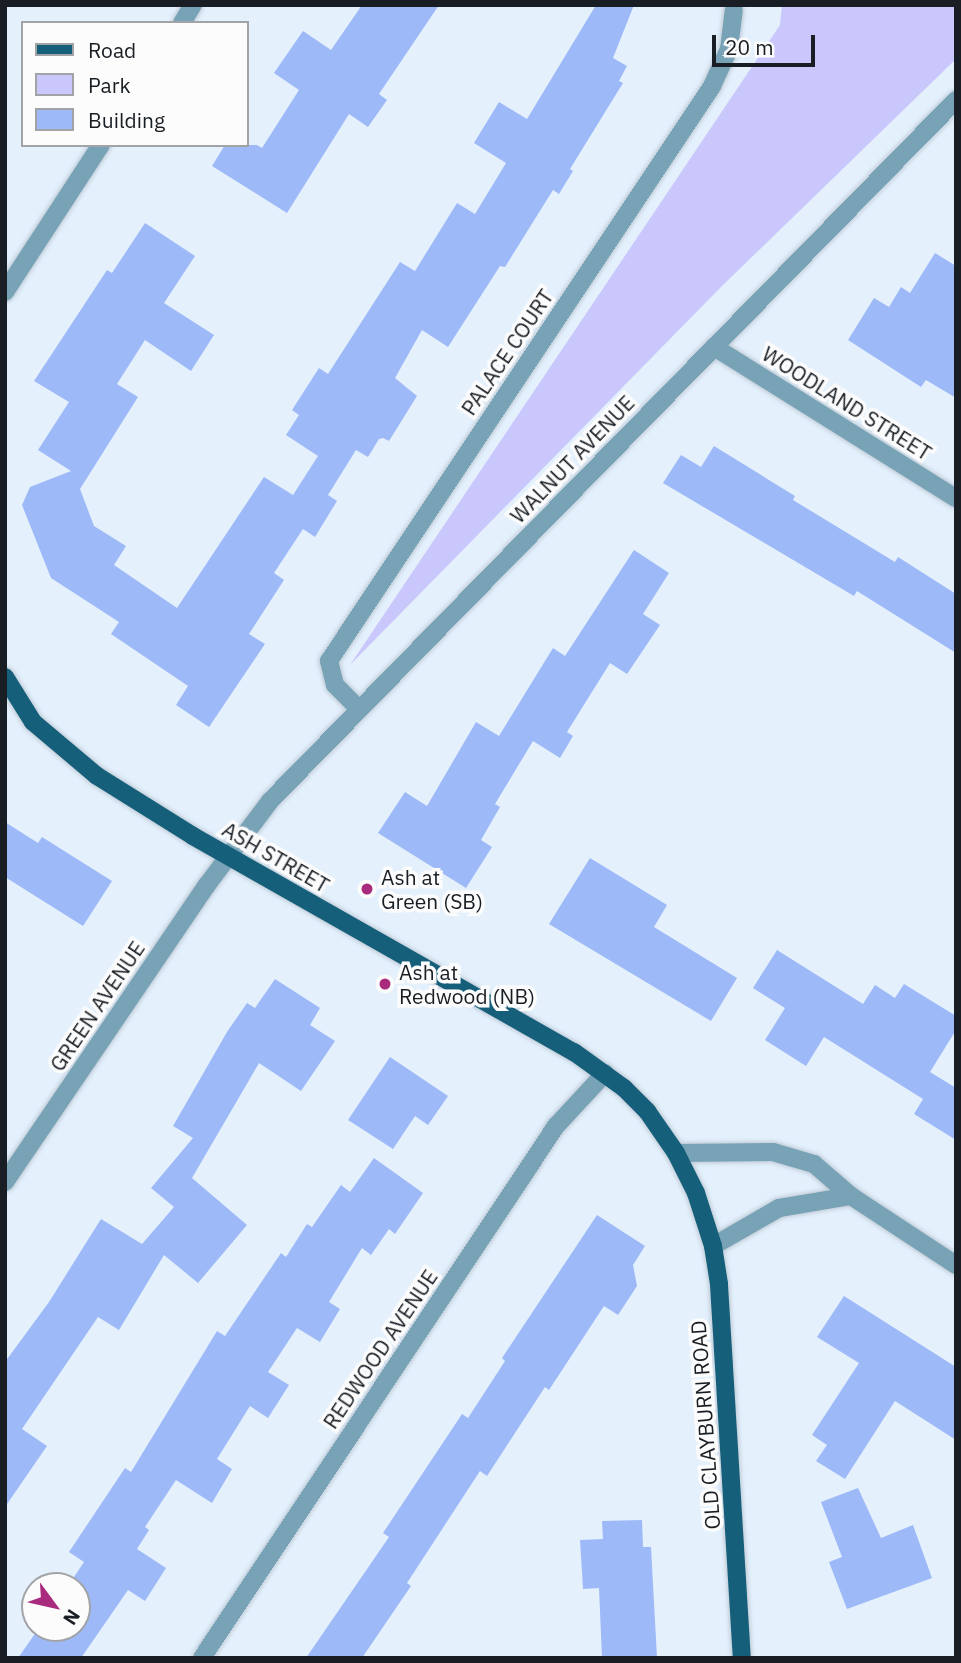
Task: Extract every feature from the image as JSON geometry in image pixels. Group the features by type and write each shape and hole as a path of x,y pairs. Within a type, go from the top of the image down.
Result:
{"main road":[{"name":"ASH STREET","path":"5,677 33,722 97,776 229,857 574,1052 605,1073 647,1111 676,1153 696,1193"},
{"name":"OLD CLAYBURN ROAD","path":"696,1193 713,1246 719,1284 742,1658"}],"street":[{"path":"183,21 193,5"},
{"name":"PALACE COURT","path":"359,709 335,685 329,661 712,86 729,49 734,10"},
{"name":"WALNUT AVENUE","path":"229,857 270,801 956,100"},
{"path":"5,292 101,147"},
{"name":"WOODLAND STREET","path":"714,347 956,498"},
{"name":"GREEN AVENUE","path":"5,1182 229,857"},
{"name":"REDWOOD AVENUE","path":"202,1658 556,1126 605,1073"},
{"path":"676,1153 773,1152 814,1164 851,1196 956,1265"},
{"path":"713,1246 779,1208 851,1196"}],"green space":[{"path":"782,5 956,5 956,59 722,286 350,665 780,25"}],"building":[{"path":"362,5 439,5 379,94 387,100 368,127 349,114 287,213 212,166 224,147 257,145 262,148 299,90 274,73 303,31 331,50"},
{"path":"596,5 634,5 613,58 627,66 619,81 623,83 570,169 573,171 559,194 553,190 505,267 500,266 448,347 422,330 395,378 417,396 389,441 379,439 368,457 356,450 328,495 337,501 315,537 303,529 274,573 284,580 249,634 265,644 209,727 176,705 188,686 111,634 119,622 51,578 22,505 30,487 71,471 38,450 69,402 34,381 107,270 112,273 145,223 195,256 164,303 214,335 191,371 145,340 117,384 138,397 80,489 94,526 126,546 114,565 177,608 264,477 293,495 318,456 286,435 299,415 292,410 319,368 328,374 400,262 415,271 457,203 475,214 506,163 474,143 499,102 527,119"},
{"path":"935,253 956,266 956,398 926,380 921,387 848,340 874,298 889,307 901,287 910,293"},
{"path":"714,446 795,496 793,500 895,562 898,557 956,594 956,653 857,591 854,596 663,483 681,455 701,467"},
{"path":"634,550 669,573 643,614 660,625 627,674 610,663 567,732 573,736 560,758 533,741 495,804 500,807 481,840 492,847 466,888 378,833 405,792 427,806 476,722 499,736 553,648 565,656"},
{"path":"5,822 38,843 42,837 112,881 83,926 5,877"},
{"path":"590,858 667,905 654,927 737,978 711,1021 549,924"},
{"path":"777,950 863,1004 875,985 895,998 904,984 956,1016 956,1030 930,1072 956,1088 956,1140 914,1114 923,1099 824,1037 806,1066 765,1040 785,1008 753,988"},
{"path":"275,979 320,1008 310,1025 335,1041 301,1091 259,1063 192,1178 247,1225 198,1283 164,1255 119,1330 98,1317 22,1429 47,1446 5,1507 5,1362 49,1302 101,1219 142,1244 174,1207 151,1188 193,1138 173,1126 227,1032 247,1003 255,1008"},
{"path":"390,1057 448,1096 428,1125 415,1116 393,1149 348,1120"},
{"path":"374,1158 423,1193 395,1234 389,1229 371,1255 362,1248 329,1302 340,1309 320,1342 297,1328 268,1372 289,1385 268,1418 250,1406 217,1459 232,1469 212,1503 176,1480 145,1527 149,1530 137,1549 166,1568 145,1601 128,1590 81,1658 18,1658 29,1642 91,1642 91,1572 77,1572 84,1562 69,1552 125,1468 131,1472 217,1331 225,1336 281,1253 286,1257 307,1224 312,1227 341,1185 350,1192"},
{"path":"597,1215 645,1246 633,1265 637,1286 618,1315 604,1306 549,1390 545,1387 487,1476 480,1471 407,1583 411,1586 362,1658 306,1658 389,1537 383,1533 462,1414 468,1418 505,1361 502,1358"},
{"path":"844,1296 956,1367 956,1440 895,1401 845,1479 816,1461 827,1445 812,1435 859,1363 817,1337"},
{"path":"858,1488 881,1538 913,1525 932,1578 847,1609 829,1562 842,1557 821,1502"},
{"path":"642,1520 643,1547 651,1547 657,1658 602,1658 599,1588 583,1589 580,1540 603,1539 602,1521"}],"place":[{"name":"Ash at Green (SB)","path":"367,889"},
{"name":"Ash at Redwood (NB)","path":"385,984"}]}
